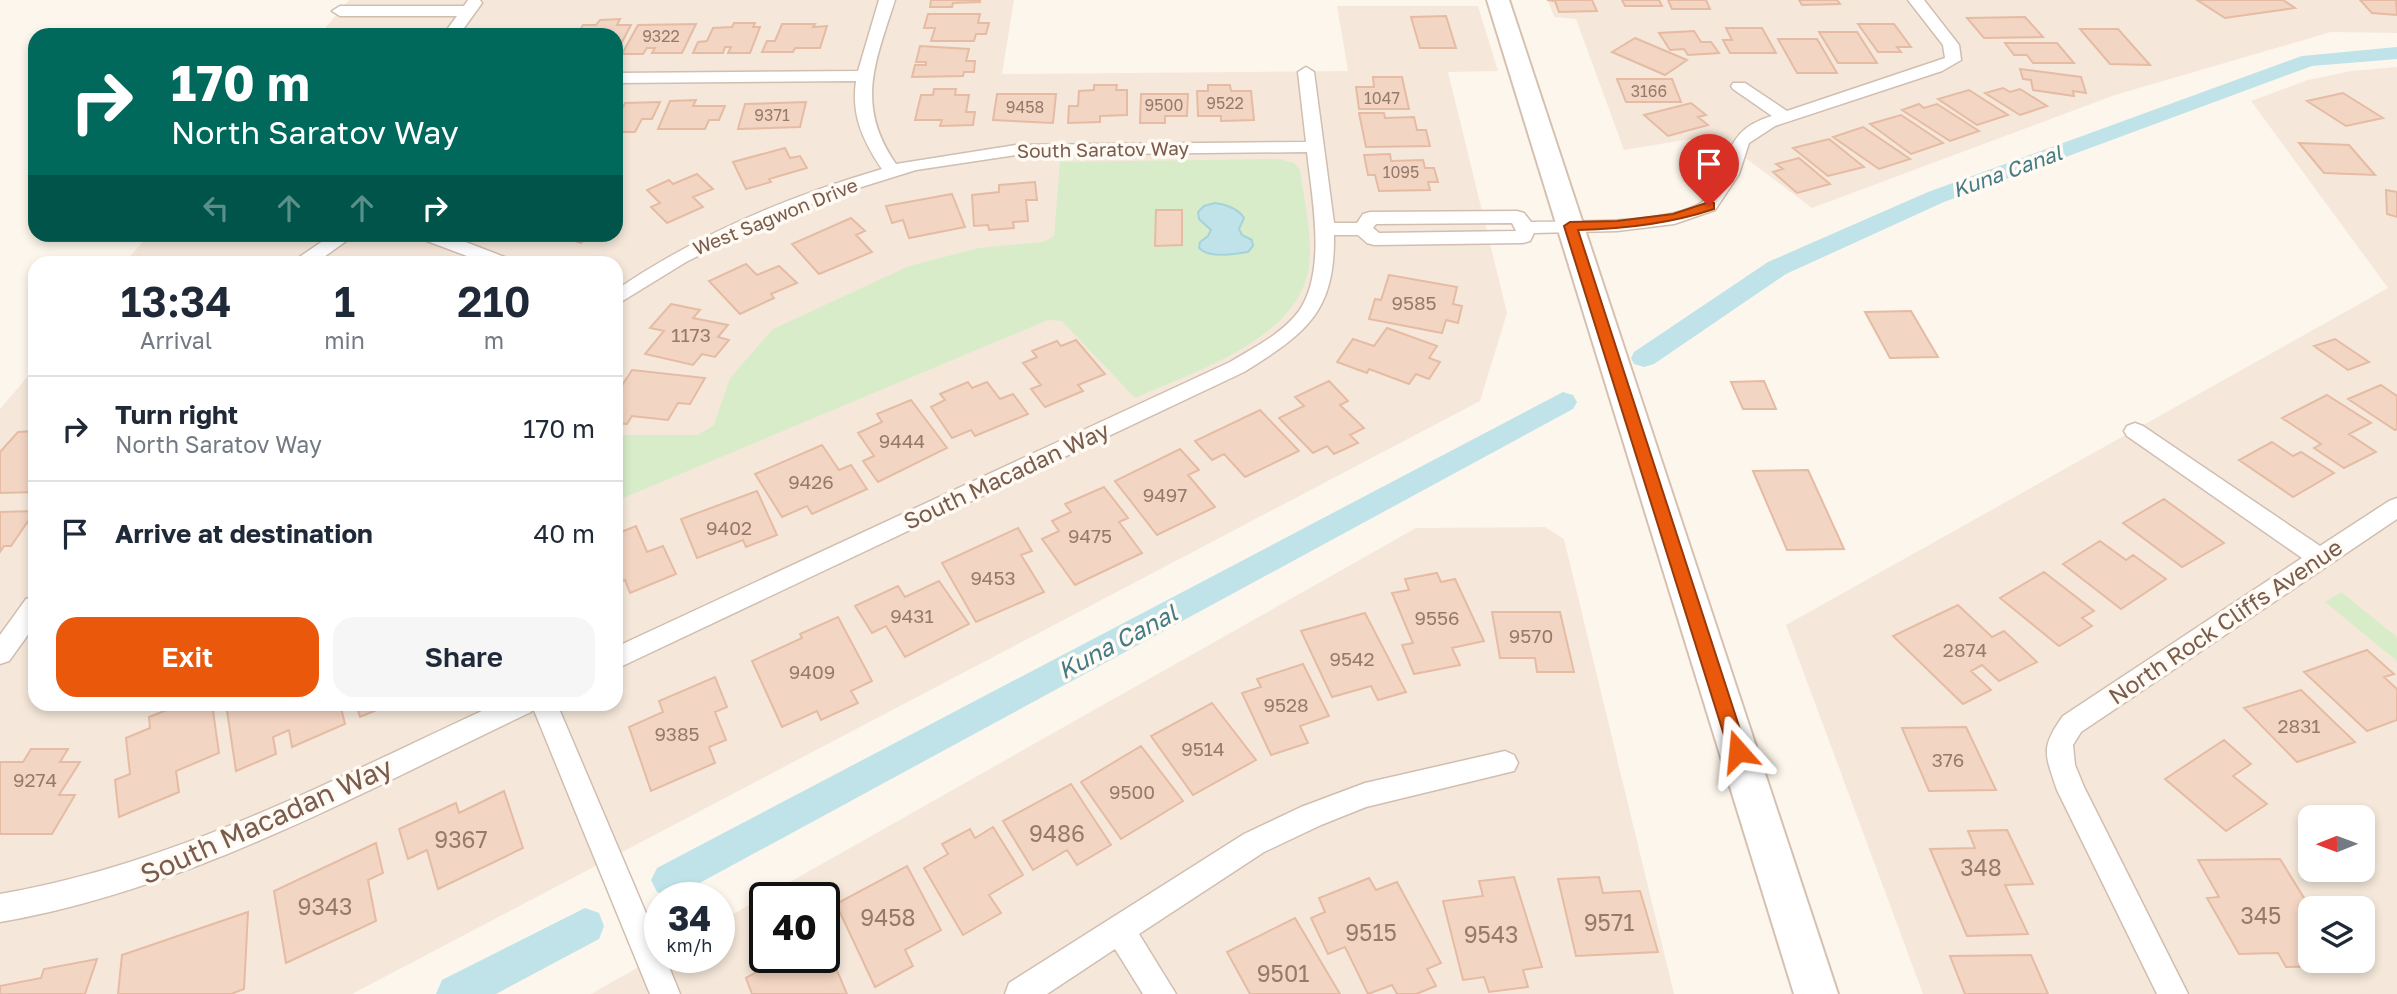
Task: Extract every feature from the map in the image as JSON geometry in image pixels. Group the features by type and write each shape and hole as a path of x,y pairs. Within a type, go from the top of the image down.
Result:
{"street":[{"path":"887,0 864,76 863,103 870,137 892,171"},
{"path":"1498,0 1816,994"},
{"path":"1306,72 1325,229 1363,229 1374,239 1522,237 1527,228 1617,225 1674,218 1709,206 1730,174 1741,141 1750,132 1785,117 1936,68 1953,60 1951,46 1916,0"},
{"path":"340,11 472,5"},
{"path":"456,28 472,5"},
{"path":"623,78 864,76"},
{"path":"1739,86 1785,117"},
{"name":"South Saratov Way","path":"892,171 1016,149 1315,147"},
{"name":"West Sagwon Drive","path":"623,294 652,272 696,247 838,187 892,171"},
{"name":"South Macadan Way","path":"623,656 1237,367 1279,341 1308,313 1325,267 1325,229"},
{"path":"314,256 335,242"},
{"path":"447,242 484,256"},
{"path":"2134,431 2319,558"},
{"name":"North Rock Cliffs Avenue","path":"2173,994 2071,790 2062,765 2059,743 2072,724 2397,507"},
{"path":"0,654 28,616"},
{"name":"South Macadan Way","path":"0,908 47,902 132,879 251,831 507,711"},
{"path":"547,711 665,994"},
{"path":"1020,994 1254,843 1311,816 1365,795 1506,762"},
{"path":"1120,931 1161,994"}],"shaded area":[{"path":"349,0 1014,0 1002,74 1348,71 1337,6 1478,6 1498,71 1448,72 1507,313 1480,401 352,994 0,994 0,409 28,376 28,711 623,711 623,256 130,256 143,242 623,242 623,28 325,28"},
{"path":"1548,0 2397,0 2397,33 2331,32 2115,95 1812,208 1715,135 1624,150 1576,19 1554,17"},
{"path":"2397,67 2397,994 1923,994 1786,625 2388,288 2251,101 2308,80 2351,71"},
{"path":"1545,527 1564,539 1674,994 591,994 644,964 644,973 735,973 735,913 749,905 749,973 840,973 840,882 790,882 1416,528"}],"green space":[{"path":"1279,159 1294,163 1300,170 1309,231 1309,267 1301,293 1285,315 1264,334 1240,350 1135,398 1062,321 1048,320 623,498 623,435 698,435 714,425 730,378 773,329 909,266 979,248 1043,242 1054,236 1060,162"},
{"path":"2341,592 2397,637 2397,661 2325,602"}],"water":[{"path":"1215,203 1239,212 1244,218 1239,229 1242,235 1252,240 1253,246 1248,252 1215,255 1199,248 1200,242 1211,230 1199,219 1198,212 1204,206"}],"building":[{"path":"931,0 980,2 953,3 952,7 930,7"},
{"path":"1547,0 1592,0 1597,11 1559,12 1555,1"},
{"path":"1622,0 1659,0 1662,6 1625,6"},
{"path":"1668,0 1706,0 1710,9 1672,9"},
{"path":"1799,0 1837,0 1840,4 1802,5"},
{"path":"2197,0 2283,0 2295,8 2225,18"},
{"path":"2360,0 2396,0 2397,15 2372,13"},
{"path":"928,14 980,14 978,23 989,23 986,34 976,34 974,41 931,41 935,28 924,28"},
{"path":"1446,16 1456,48 1420,48 1411,17"},
{"path":"2025,17 2043,37 1984,38 1967,18"},
{"path":"620,19 617,25 631,25 623,40 623,28 581,28 583,25 596,25 600,20"},
{"path":"734,23 755,23 753,27 760,27 750,53 728,53 731,47 725,47 723,53 693,53 698,42 707,41 713,28 732,27"},
{"path":"696,24 682,53 652,53 655,48 647,48 643,54 623,54 638,25"},
{"path":"782,24 827,26 820,48 795,48 793,52 762,52 767,41 775,41"},
{"path":"1858,24 1894,24 1911,47 1897,47 1901,52 1878,52"},
{"path":"1726,28 1762,28 1776,53 1730,53 1723,40 1732,40"},
{"path":"2080,29 2118,29 2150,65 2110,64"},
{"path":"1694,31 1701,42 1711,42 1719,53 1688,55 1684,49 1670,50 1659,33"},
{"path":"1819,32 1857,32 1877,63 1838,63"},
{"path":"1635,38 1687,60 1665,75 1612,52"},
{"path":"1778,39 1817,39 1837,73 1797,73"},
{"path":"2005,43 2057,43 2074,63 2033,63 2027,55 2014,55"},
{"path":"920,46 969,49 966,61 975,61 974,72 964,72 963,76 912,77 915,65 926,65 926,62 916,62"},
{"path":"2020,69 2081,77 2086,93 2073,91 2074,96 2033,90 2031,80 2023,79"},
{"path":"1373,77 1402,77 1409,109 1359,109 1356,87 1374,87"},
{"path":"1617,79 1672,79 1681,102 1626,102"},
{"path":"1094,85 1117,85 1116,90 1127,90 1127,115 1100,116 1100,122 1068,123 1069,106 1078,106 1079,91 1094,90"},
{"path":"1208,85 1230,85 1231,91 1251,91 1254,120 1221,121 1221,116 1198,116 1197,91 1208,91"},
{"path":"2003,88 2010,92 2020,89 2047,106 2020,115 1985,93"},
{"path":"934,89 956,89 955,95 969,95 966,112 975,112 973,125 940,126 942,120 915,120 921,95 933,95"},
{"path":"1969,90 2008,115 1977,125 1938,99"},
{"path":"2343,93 2383,118 2346,126 2307,101"},
{"path":"997,94 1056,94 1053,123 993,120"},
{"path":"1141,94 1188,94 1187,116 1165,116 1165,123 1140,123"},
{"path":"696,100 693,106 725,106 719,120 709,120 705,129 658,129 670,101"},
{"path":"660,102 652,119 642,119 635,132 623,132 625,103"},
{"path":"806,102 800,127 738,129 745,104"},
{"path":"1691,103 1706,115 1698,117 1708,125 1668,136 1644,115"},
{"path":"1919,104 1924,108 1937,104 1979,131 1950,141 1902,110"},
{"path":"1359,113 1384,113 1385,118 1414,117 1417,130 1426,130 1430,146 1366,147"},
{"path":"1901,115 1943,143 1911,154 1870,124"},
{"path":"1863,127 1910,159 1879,169 1833,137"},
{"path":"1829,139 1864,167 1828,176 1793,148"},
{"path":"2299,143 2349,145 2375,175 2324,173"},
{"path":"785,148 790,158 800,156 807,168 746,189 733,162"},
{"path":"1390,154 1391,161 1423,160 1425,168 1434,168 1438,182 1428,182 1430,190 1379,191 1375,175 1368,175 1364,155"},
{"path":"1799,158 1830,184 1797,193 1773,172 1783,169 1776,164"},
{"path":"697,174 713,189 693,197 703,207 667,223 651,207 660,203 647,190 669,180 673,184"},
{"path":"1035,182 1037,200 1026,200 1028,221 1013,222 1014,228 989,230 988,225 974,226 972,195 999,192 999,185"},
{"path":"2386,190 2397,192 2397,217 2387,214"},
{"path":"952,194 965,227 909,238 903,220 892,223 886,206"},
{"path":"1156,210 1182,210 1182,245 1155,246"},
{"path":"851,218 865,231 856,235 872,252 819,274 792,244"},
{"path":"746,264 757,275 779,266 797,283 771,294 774,298 740,314 709,281"},
{"path":"1389,275 1457,287 1453,304 1462,306 1458,323 1446,320 1442,333 1369,319 1375,299 1381,300"},
{"path":"671,304 700,310 693,318 728,325 718,337 729,340 715,357 702,354 693,365 645,354 664,331 650,328"},
{"path":"1911,311 1938,357 1890,358 1865,312"},
{"path":"1387,328 1437,346 1429,358 1440,362 1429,379 1416,374 1409,384 1369,369 1367,373 1337,362 1353,339 1374,346"},
{"path":"2335,339 2369,362 2348,370 2314,346"},
{"path":"1076,340 1105,374 1078,385 1083,391 1045,407 1031,389 1041,385 1023,363 1037,357 1032,351 1057,341 1061,346"},
{"path":"632,370 705,378 690,404 678,403 668,420 632,416 627,424 623,424 623,384"},
{"path":"1329,381 1348,401 1340,405 1364,428 1350,435 1358,443 1334,454 1327,446 1313,453 1279,418 1304,406 1295,397"},
{"path":"1764,381 1776,409 1743,409 1731,382"},
{"path":"968,382 972,388 987,382 1000,399 1013,394 1028,414 975,436 971,430 952,438 931,407 945,400 940,394"},
{"path":"2381,385 2397,396 2395,430 2348,399"},
{"path":"2327,395 2371,423 2349,434 2376,452 2344,468 2314,448 2321,444 2282,418"},
{"path":"911,400 947,448 878,482 863,461 874,456 858,433 882,422 877,414"},
{"path":"1260,410 1299,451 1245,477 1224,454 1212,460 1195,441"},
{"path":"28,431 28,492 0,493 0,452 18,432"},
{"path":"2272,442 2293,456 2301,452 2334,473 2293,497 2239,460"},
{"path":"822,445 839,470 851,465 867,489 812,514 807,506 782,517 755,474"},
{"path":"1180,449 1199,470 1188,475 1215,507 1157,535 1115,481"},
{"path":"1808,470 1844,549 1787,550 1753,471"},
{"path":"1104,487 1128,518 1119,522 1142,553 1075,585 1042,539 1059,531 1052,521 1071,512 1065,504"},
{"path":"757,491 777,535 746,547 743,540 697,558 681,519"},
{"path":"2164,499 2224,543 2182,567 2123,523"},
{"path":"28,511 28,521 11,546 4,546 0,552 0,512"},
{"path":"636,526 647,552 663,546 676,574 630,593 623,581 623,531"},
{"path":"1018,528 1032,551 1021,555 1044,592 976,622 942,563"},
{"path":"2100,541 2126,560 2133,555 2166,579 2121,609 2063,564"},
{"path":"2044,572 2094,611 2082,618 2092,626 2059,646 2000,598"},
{"path":"1437,573 1441,582 1455,579 1484,641 1452,648 1460,665 1414,674 1402,645 1413,643 1392,593 1409,590 1405,579"},
{"path":"939,581 969,624 905,657 886,626 872,633 855,606 898,586 905,597"},
{"path":"1958,605 1992,637 2004,631 2037,662 1999,681 1982,665 1971,671 1991,690 1963,704 1893,636"},
{"path":"1492,612 1560,612 1574,672 1537,672 1535,658 1500,658"},
{"path":"1365,613 1406,692 1378,700 1371,686 1332,697 1301,631"},
{"path":"838,617 872,681 851,691 858,703 821,720 817,711 782,727 752,661 802,638 800,634"},
{"path":"2367,650 2394,674 2384,677 2397,689 2397,720 2367,731 2304,672"},
{"path":"1303,664 1329,716 1300,726 1308,743 1271,755 1242,693 1261,687 1257,679"},
{"path":"715,677 727,707 715,712 726,740 709,747 715,763 651,791 629,727 663,712 659,701"},
{"path":"2301,690 2355,742 2297,762 2244,708"},
{"path":"1212,703 1256,760 1193,795 1151,736"},
{"path":"164,711 213,711 219,753 176,771 179,792 119,817 115,780 130,774 126,738 150,728 149,717"},
{"path":"227,711 342,711 345,724 292,747 289,730 273,737 276,754 236,771"},
{"path":"358,711 374,711 360,717"},
{"path":"1966,727 1996,790 1929,791 1902,728"},
{"path":"2224,740 2251,764 2233,776 2267,804 2226,831 2165,779"},
{"path":"1141,746 1183,801 1121,839 1081,782"},
{"path":"31,749 68,749 60,762 80,762 59,795 75,795 52,834 0,834 0,762 23,762"},
{"path":"1071,784 1111,845 1077,865 1067,850 1033,870 1003,821"},
{"path":"504,791 523,848 438,889 427,850 408,859 399,829 456,803 459,813"},
{"path":"993,827 1023,875 989,895 1001,913 963,935 924,868 948,854 942,844 970,829 975,838"},
{"path":"2007,830 2033,884 2005,885 2028,934 1967,936 1930,849 1975,848 1968,831"},
{"path":"376,843 383,873 368,880 376,921 286,963 274,891"},
{"path":"2280,859 2303,896 2298,896 2298,967 2286,967 2278,953 2239,954 2207,898 2219,897 2198,860"},
{"path":"907,866 941,930 905,950 913,966 875,987 840,913 840,902"},
{"path":"1514,877 1542,967 1523,970 1528,987 1489,992 1484,977 1463,980 1443,901 1483,896 1479,881"},
{"path":"1599,877 1603,893 1640,891 1658,952 1576,956 1558,879"},
{"path":"1369,878 1376,890 1397,882 1441,963 1427,969 1436,986 1416,994 1397,994 1392,985 1368,994 1345,947 1328,954 1311,918 1325,912 1319,898"},
{"path":"248,912 244,989 231,994 118,994 122,955"},
{"path":"1295,918 1340,994 1250,994 1227,952"},
{"path":"2031,955 2048,994 1965,994 1950,956"},
{"path":"97,959 85,994 0,994 0,986 41,978 44,969"},
{"path":"755,973 838,973 847,994 752,994 746,978"}],"waterway":[{"name":"Kuna Canal","path":"1644,358 1777,268 1936,197 2309,60 2397,53"},
{"name":"Kuna Canal","path":"670,880 1563,402"},
{"name":"Kuna Canal","path":"456,994 585,926"}],"route":[{"path":"1709,206 1674,218 1617,225 1570,226 1738,751"}]}
